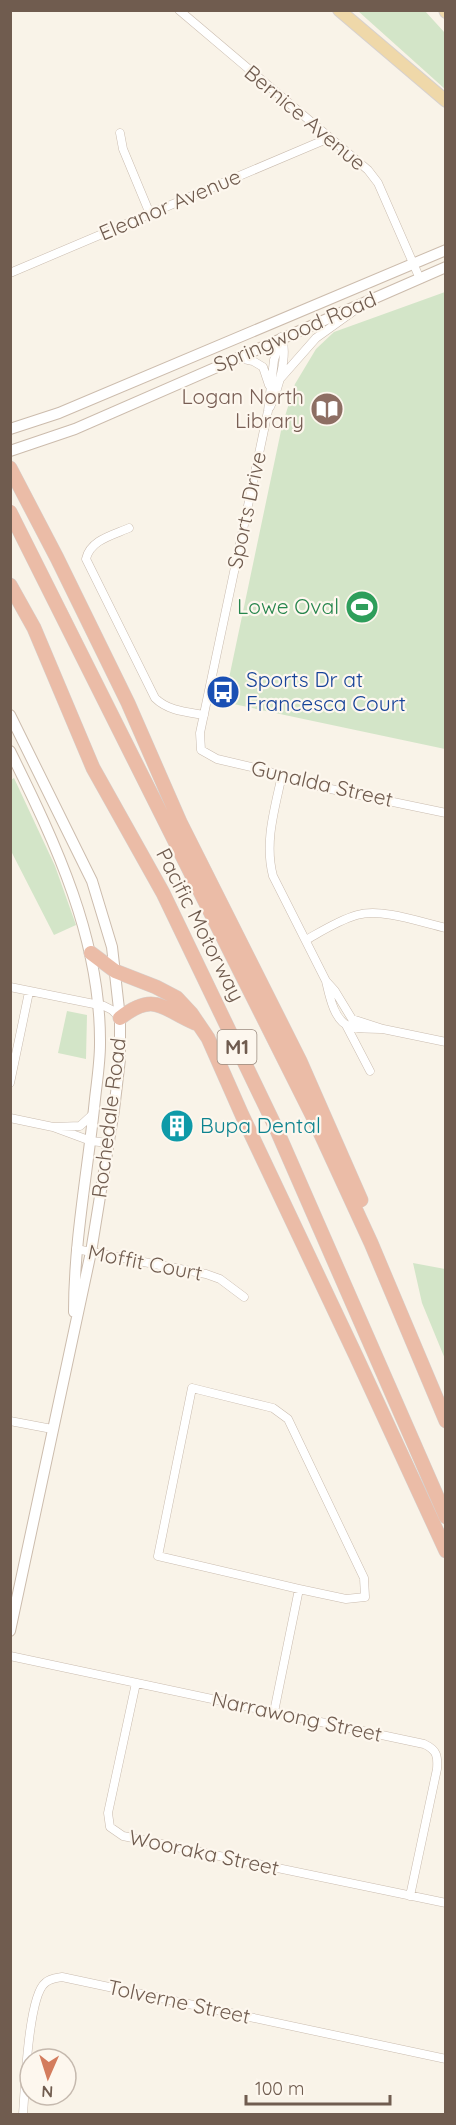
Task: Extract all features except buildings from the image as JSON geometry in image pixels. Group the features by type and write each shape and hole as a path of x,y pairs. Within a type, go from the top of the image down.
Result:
{"highway":[{"path":"12,472 128,703 180,822 300,1061 393,1273 425,1370"},
{"name":"Pacific Motorway","path":"10,512 313,1117 446,1420"},
{"name":"Pacific Motorway","path":"10,585 34,628 93,768 163,893 275,1126 446,1517"},
{"path":"91,953 115,971 168,992 184,1005 199,1025 212,1047 246,1125 446,1551"},
{"path":"120,1018 137,1006 156,1004 199,1025"}],"main road":[{"path":"339,10 446,102"},
{"name":"Springwood Road","path":"10,429 59,413 446,250"},
{"name":"Springwood Road","path":"10,451 68,431 446,267"},
{"path":"360,285 390,281 392,286 390,291"},
{"name":"Sports Drive","path":"275,321 281,337"},
{"name":"Rochedale Road","path":"10,715 92,881 107,930 115,971 120,1018 120,1059 91,1252 15,1586 10,1631"},
{"name":"Rochedale Road","path":"10,751 54,843 77,902 91,953 98,1004 100,1046 91,1141 76,1249 75,1325"}],"street":[{"name":"Bernice Avenue","path":"179,10 368,170 378,183 420,279"},
{"path":"120,133 123,149 150,214"},
{"name":"Eleanor Avenue","path":"10,273 329,138"},
{"name":"Sports Drive","path":"279,380 316,338 372,300"},
{"name":"Sports Drive","path":"201,750 199,739 268,411 279,380 285,348 281,337"},
{"name":"Sports Drive","path":"268,411 274,360 281,337"},
{"path":"230,360 245,358 260,364 266,372 269,392"},
{"path":"129,528 93,544 86,559 155,698 169,708 204,715"},
{"name":"Gunalda Street","path":"201,750 206,755 217,759 321,787 446,813"},
{"path":"282,775 268,842 269,861 273,876 326,981 332,1003 341,1021 446,1042"},
{"path":"306,940 358,914 376,913 446,927"},
{"path":"10,987 98,1004 112,1010 120,1018"},
{"path":"10,1083 29,992"},
{"path":"349,1022 365,1028 383,1029"},
{"path":"349,1022 357,1047 370,1071"},
{"path":"357,1047 360,1033 365,1028"},
{"path":"53,1127 80,1126 93,1113"},
{"path":"10,1118 53,1127 91,1141 108,1143"},
{"name":"Moffit Court","path":"76,1249 206,1274 220,1279 244,1297"},
{"path":"192,1388 273,1408 288,1419 364,1578 365,1597 346,1599 299,1589 158,1556 192,1388"},
{"path":"10,1421 52,1429"},
{"path":"274,1712 299,1589"},
{"name":"Narrawong Street","path":"10,1656 432,1747 436,1752 437,1769 410,1896"},
{"name":"Wooraka Street","path":"136,1683 108,1813 110,1827 123,1836 446,1904"},
{"name":"Tolverne Street","path":"23,2115 27,2048 38,1992 51,1978 62,1977 446,2059"}],"green space":[{"path":"358,11 425,11 445,33 445,89"},
{"path":"445,292 445,749 224,702 282,426 295,384 316,349 334,332"},
{"path":"14,778 55,866 76,925 54,935 11,851 11,780"},
{"path":"67,1011 87,1015 86,1059 58,1053"},
{"path":"413,1263 445,1269 445,1359 422,1303"}],"place":[{"name":"Logan North Library","path":"327,409"},
{"name":"Lowe Oval","path":"362,607"},
{"name":"Sports Dr at Francesca Court","path":"223,692"},
{"name":"Bupa Dental","path":"177,1126"}]}
